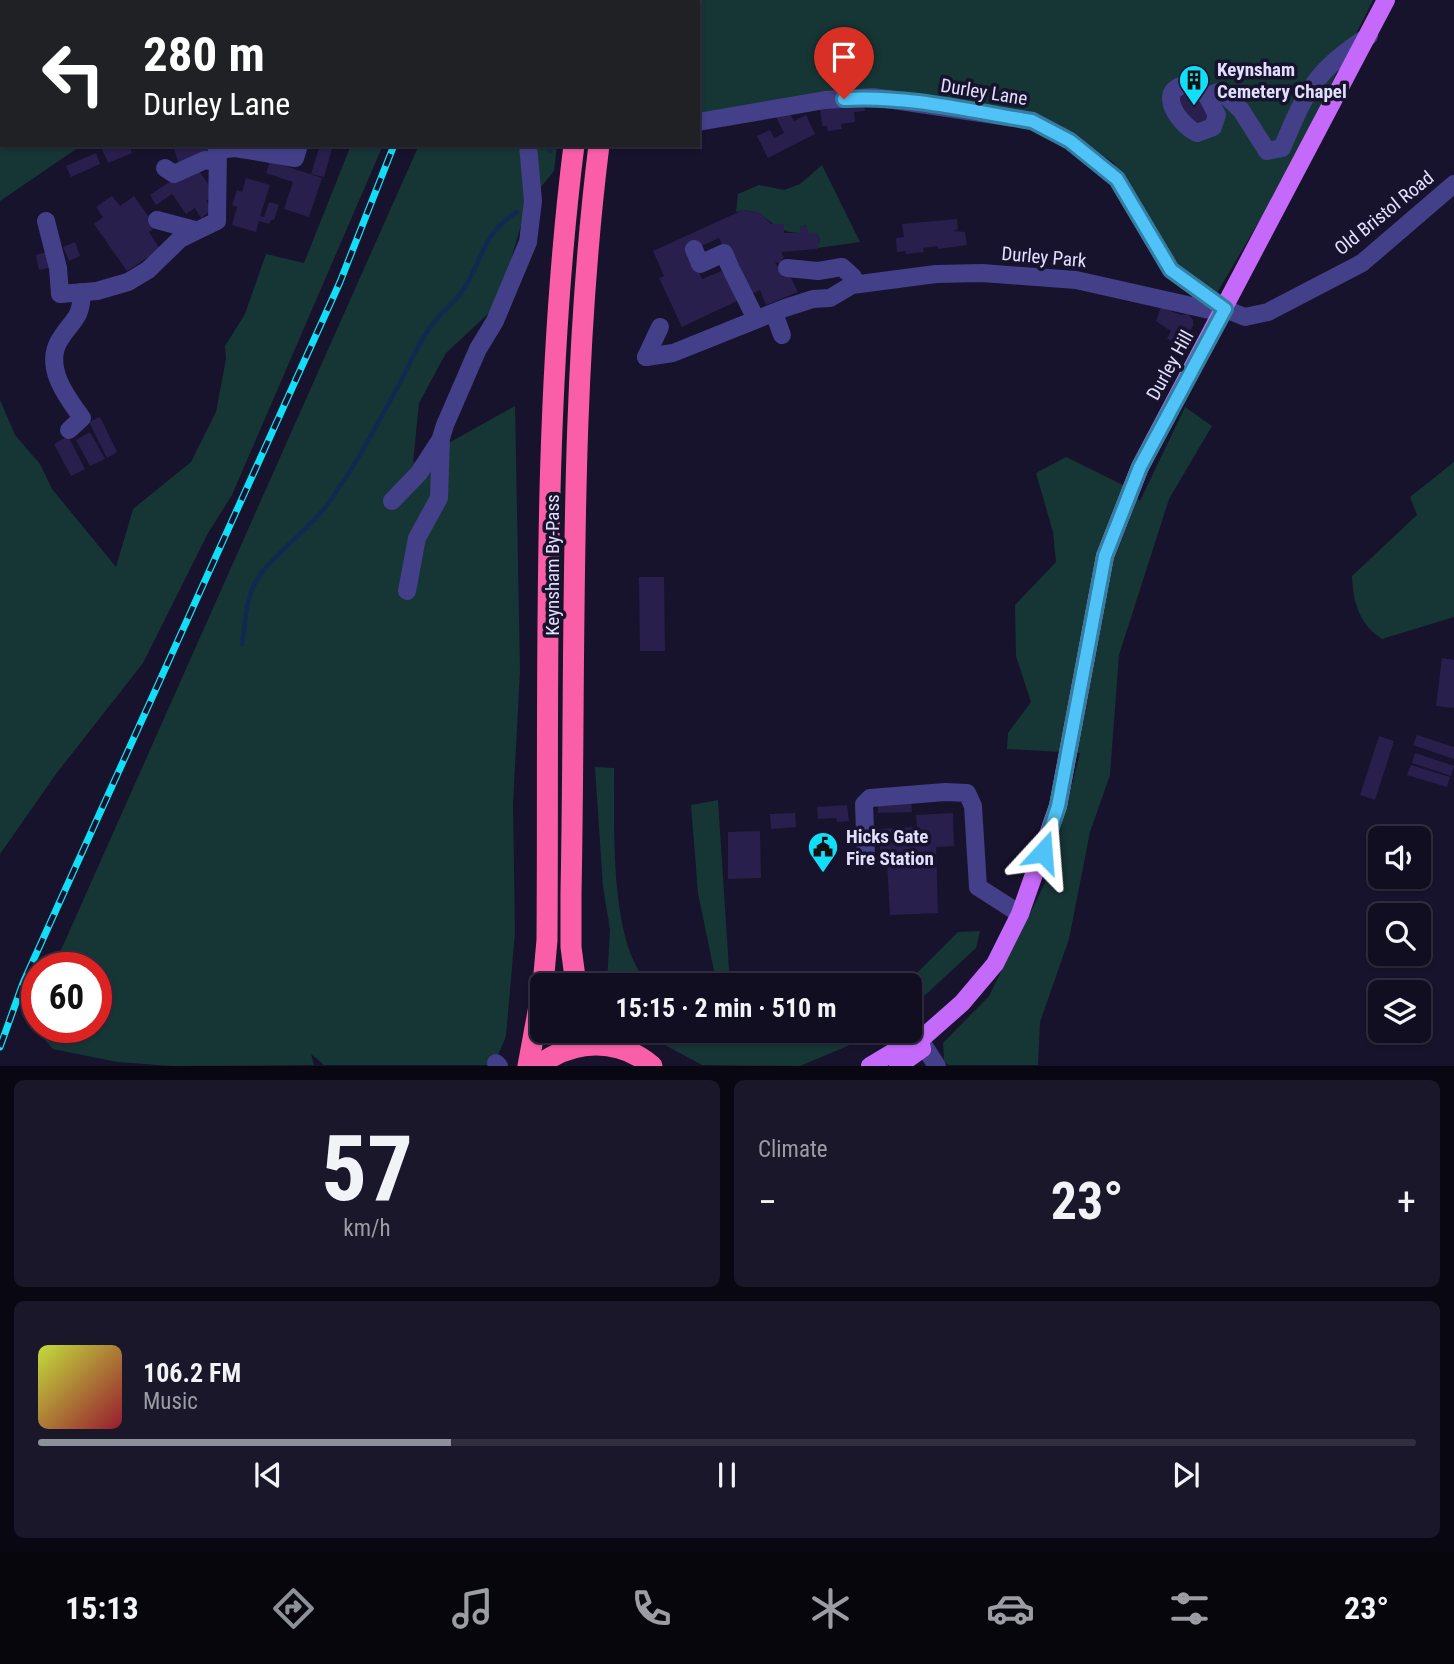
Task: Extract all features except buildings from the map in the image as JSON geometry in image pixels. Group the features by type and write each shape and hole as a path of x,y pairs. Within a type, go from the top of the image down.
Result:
{"highway":[{"name":"Keynsham By-Pass","path":"544,973 547,940 550,471 573,152"},
{"name":"Keynsham By-Pass","path":"574,973 571,947 571,893 575,473 598,154"},
{"name":"Keynsham By-Pass","path":"528,1066 532,1043"},
{"path":"538,1066 566,1049 586,1043"},
{"path":"612,1043 650,1063"}],"main road":[{"name":"Durley Hill","path":"922,1038 961,1003 995,964 1020,914 1058,806 1105,556 1146,455 1386,0"},
{"path":"870,1066 908,1043"},
{"path":"898,1066 922,1049 921,1043"}],"street":[{"path":"1207,96 1221,91 1241,110 1267,151 1282,148 1304,95 1329,63 1369,36"},
{"name":"Durley Lane","path":"700,122 825,100 873,97 1032,121 1070,141 1117,179 1171,270 1224,311"},
{"path":"165,169 174,174 217,152 235,148 295,158 298,147"},
{"path":"392,501 419,473 441,439 465,376 495,321 528,242 533,201 528,147"},
{"path":"46,221 58,268 60,294 128,282 195,230 209,227 217,221 217,152"},
{"name":"Old Bristol Road","path":"1224,311 1245,317 1268,312 1362,263 1454,184"},
{"path":"157,220 195,230"},
{"path":"694,249 700,264 724,253 756,319"},
{"path":"787,268 818,271 842,267 853,277 855,284"},
{"name":"Durley Park","path":"660,327 646,357 673,353 756,319 821,298 830,298 855,284 936,274 982,273 1101,284 1224,311"},
{"path":"68,430 82,418 59,386 55,359 58,344 81,312 82,292"},
{"path":"774,313 782,335"},
{"path":"407,591 417,538 439,498 441,439"},
{"path":"866,859 864,804 870,798 945,792 967,793 973,806 978,887 1020,914"},
{"path":"922,1043 937,1066"}],"green space":[{"path":"700,0 1373,0 1281,184 1214,298 1182,272 1113,162 1042,118 882,92 700,118"},
{"path":"0,147 79,147 0,201"},
{"path":"350,147 382,147 232,495 208,533 143,663 56,774 0,854 0,400 15,435 40,464 52,489 116,567 133,509 191,462 216,412 226,359 225,346 245,314 266,254 304,263"},
{"path":"418,147 557,147 554,171 527,204 509,267 489,313 446,353 419,403 413,463 515,406 520,671 513,804 515,932 506,1036 494,1065 324,1065 311,1054 314,1065 172,1066 117,1062 53,1049 47,1043 112,1043 112,952 60,952"},
{"path":"822,165 860,242 817,248 820,239 817,233 808,233 806,225 800,227 800,233 790,232 754,212 736,212 738,194 759,185 784,190 800,184"},
{"path":"1185,407 1212,426 1169,499 1119,655 1110,775 1090,832 1069,939 1040,1022 1038,1065 948,1065 944,1060 943,1043 989,996 1048,877 1080,753 1007,749 1008,733 1031,702 1016,656 1015,605 1056,562 1053,532 1036,473 1066,457 1129,488 1140,501"},
{"path":"1454,462 1454,617 1382,639 1368,626 1359,612 1352,576 1417,515 1410,497"},
{"path":"595,767 614,768 615,851 620,913 627,942 641,973 608,973 610,929 603,887"},
{"path":"718,800 729,973 715,973 698,893 691,805"},
{"path":"980,931 976,948 922,998 922,973 917,973 958,932"},
{"path":"661,1043 855,1043 800,1066 702,1065"}],"waterway":[{"path":"549,147 550,151"},
{"path":"242,644 248,602 258,578 327,505 366,444 423,338 461,293 496,230 517,212"}],"railway":[{"path":"0,1047 23,983 340,282 393,147"}],"place":[{"name":"Keynsham Cemetery Chapel","path":"1194,107"},
{"name":"Hicks Gate Fire Station","path":"823,874"}],"route":[{"path":"844,99 873,97 911,102 1032,121 1049,128 1070,141 1117,179 1171,270 1225,309 1163,419 1140,467 1105,556 1058,806 1043,852"}]}
